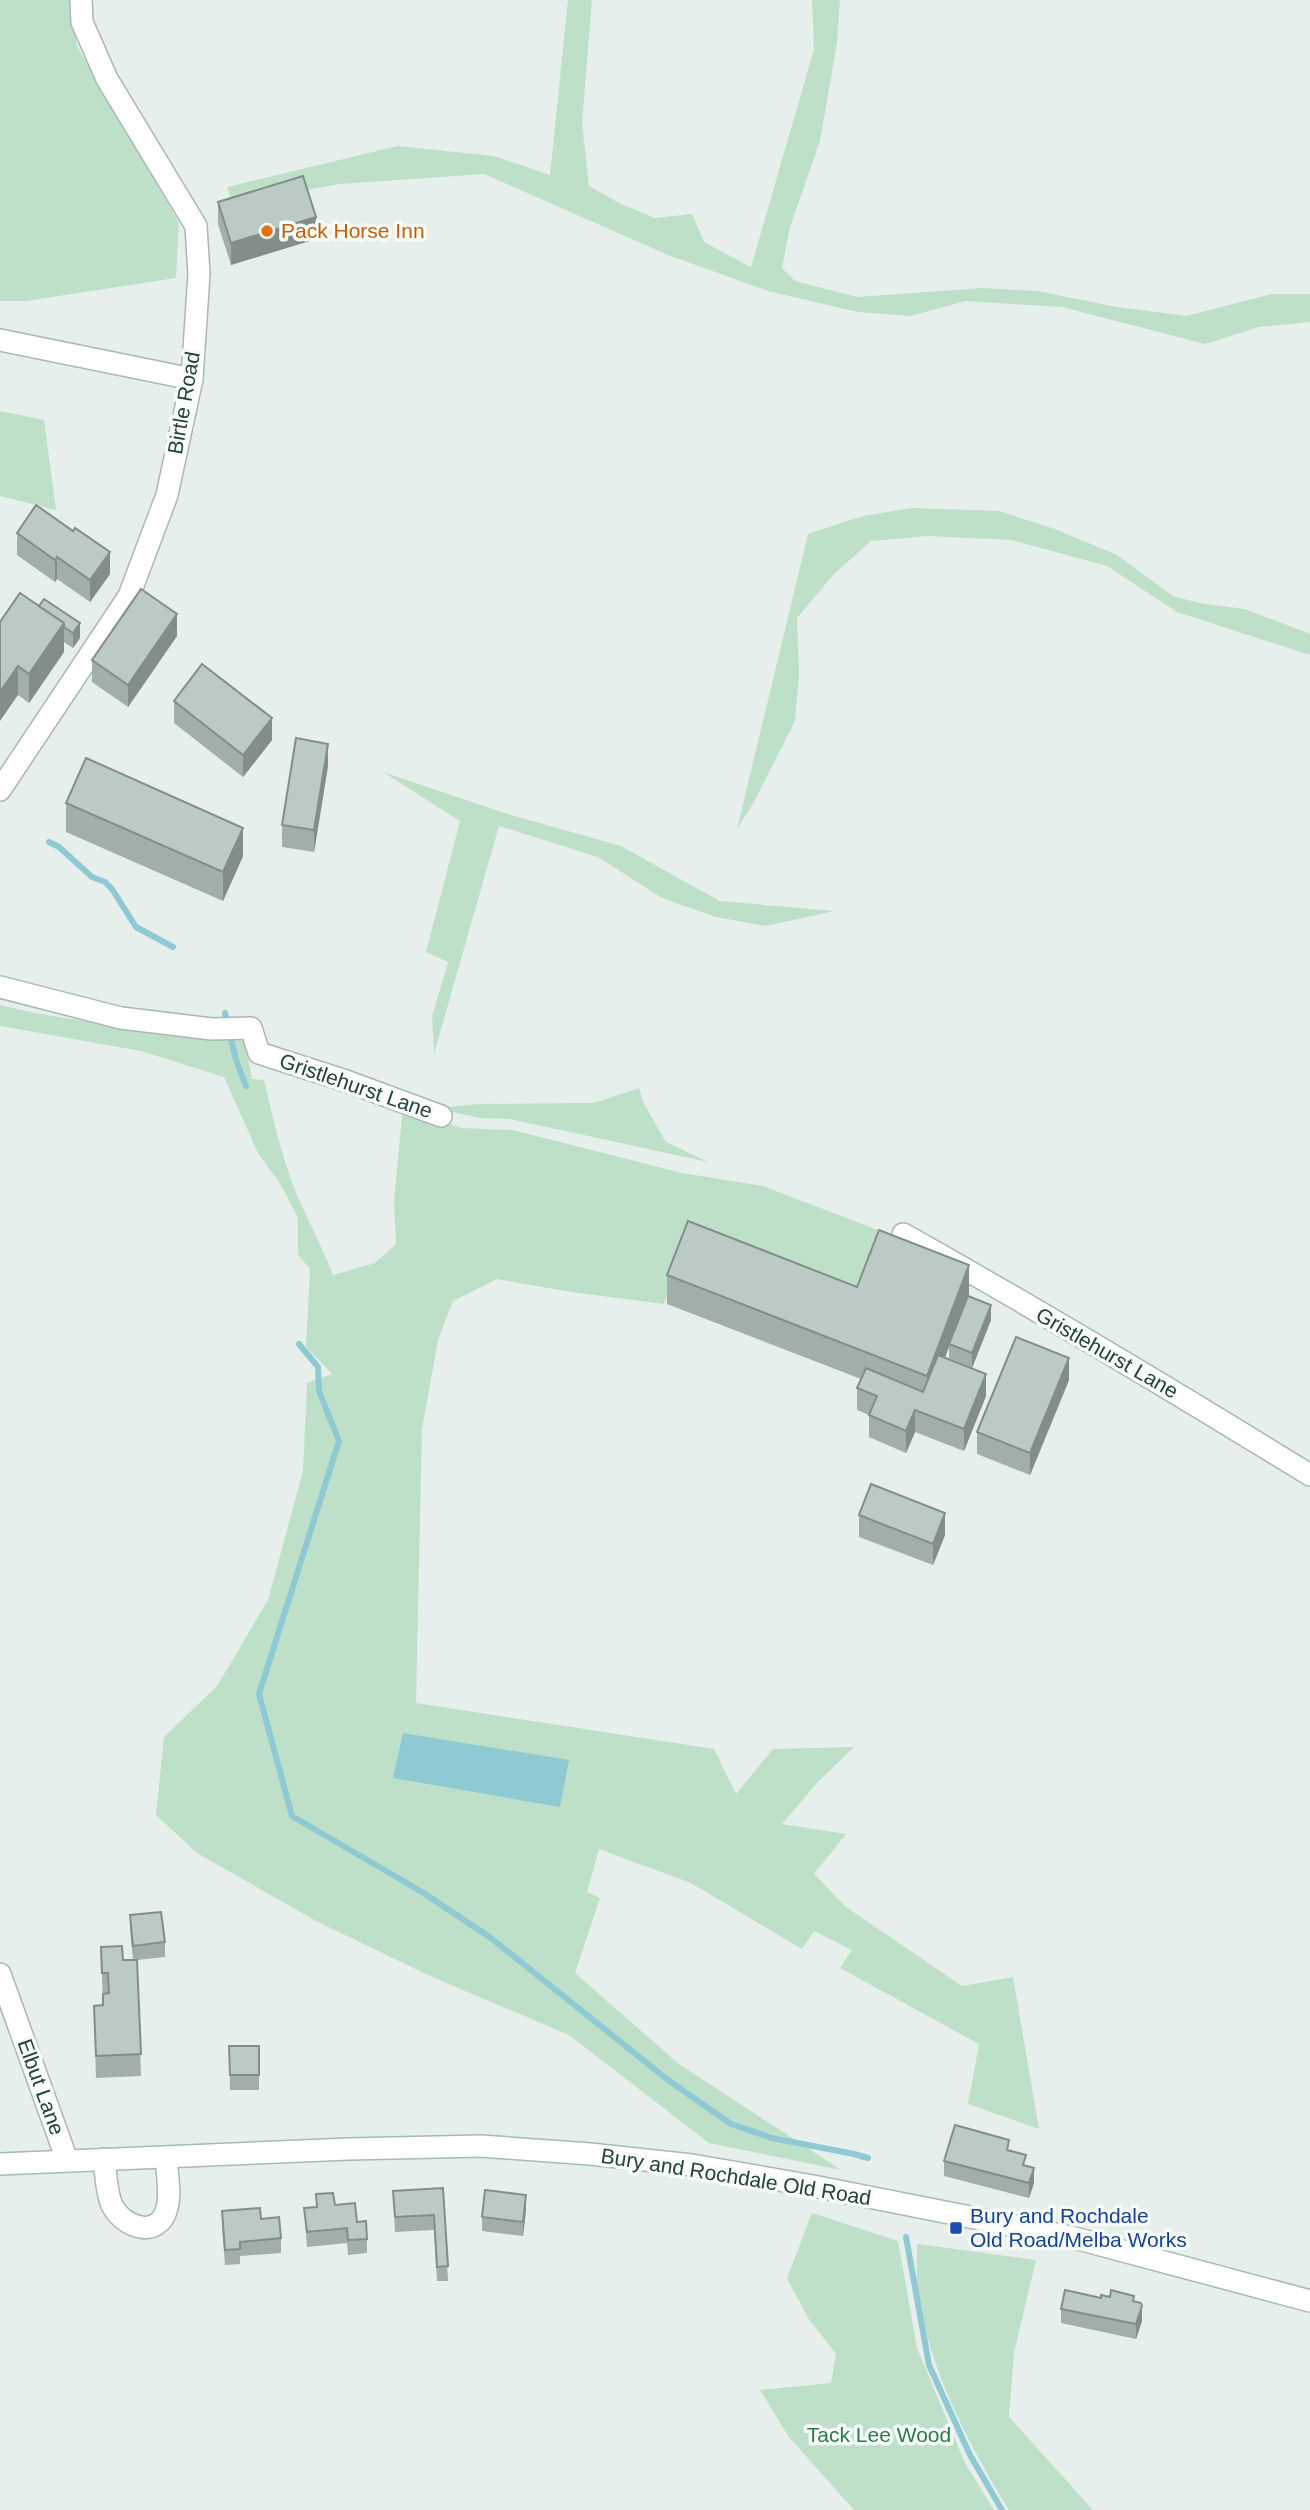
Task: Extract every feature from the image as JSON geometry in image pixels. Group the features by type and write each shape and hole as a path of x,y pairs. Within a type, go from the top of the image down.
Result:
{"street":[{"name":"Birtle Road","path":"0,790 130,596 167,495 192,379 199,274 196,226 107,79 82,22 80,0"},
{"path":"0,340 192,379"},
{"name":"Gristlehurst Lane","path":"0,987 121,1018 220,1028 251,1028 259,1053 442,1116"},
{"name":"Gristlehurst Lane","path":"903,1234 1093,1342 1310,1475"},
{"name":"Elbut Lane","path":"0,1974 67,2160"},
{"name":"Bury and Rochdale Old Road","path":"0,2164 481,2146 590,2154 692,2165 1071,2237 1310,2301"},
{"path":"104,2159 111,2203 120,2217 130,2225 146,2228 156,2226 168,2206 166,2158"}],"green space":[{"path":"0,0 72,0 77,46 179,223 176,278 26,301 0,301"},
{"path":"568,0 592,0 582,123 589,186 619,203 655,218 692,214 704,242 751,267 814,49 812,0 840,0 837,43 820,141 790,227 782,268 795,281 857,297 982,288 1037,291 1117,307 1186,316 1272,294 1310,294 1310,322 1259,327 1205,344 1062,307 965,301 911,316 858,312 768,291 668,255 484,174 340,184 232,203 227,187 398,146 494,156 550,175"},
{"path":"0,411 44,420 56,510 0,496"},
{"path":"912,508 999,511 1055,529 1117,555 1173,596 1199,603 1245,609 1310,634 1310,655 1177,612 1107,566 1011,540 928,536 871,541 833,575 797,618 799,673 795,721 754,802 737,829 808,534 863,516"},
{"path":"383,772 511,815 621,846 720,901 834,911 766,926 716,917 662,898 598,857 499,826 434,1054 432,1016 448,962 426,952 460,821"},
{"path":"0,1005 91,1022 244,1037 252,1079 264,1080 290,1177 333,1275 375,1263 396,1244 394,1201 403,1107 461,1128 513,1130 682,1173 763,1186 901,1239 971,1281 969,1290 855,1313 686,1245 664,1304 497,1279 453,1301 438,1340 422,1429 416,1703 714,1749 736,1794 773,1749 854,1747 817,1783 782,1824 846,1834 814,1874 846,1907 962,1986 1013,1977 1039,2129 968,2104 979,2044 840,1968 852,1950 814,1931 802,1949 691,1883 599,1849 587,1892 600,1898 575,1973 679,2064 841,2170 709,2143 569,2035 430,1976 316,1921 197,1853 156,1815 164,1737 217,1686 268,1600 303,1471 307,1383 332,1374 306,1347 310,1269 298,1255 298,1218 281,1185 258,1153 224,1077 141,1051 0,1026"},
{"path":"639,1088 643,1102 666,1142 708,1162 510,1119 480,1118 434,1108 480,1104 594,1103"},
{"name":"Tack Lee Wood","path":"812,2213 898,2241 917,2348 965,2463 994,2510 854,2510 789,2437 760,2390 831,2383 836,2354 808,2318 787,2278"},
{"name":"Tack Lee Wood","path":"917,2244 1036,2260 1014,2353 1009,2417 1093,2510 1009,2510 966,2433 931,2350 918,2293"}],"water":[{"path":"403,1733 569,1760 560,1807 393,1778"}],"building":[{"path":"303,176 316,217 231,243 218,202"},
{"path":"36,505 73,531 75,528 110,552 90,580 57,557 55,560 17,533"},
{"path":"141,589 177,614 128,685 92,660"},
{"path":"20,593 64,623 29,674 18,666 0,692 0,622"},
{"path":"44,599 80,623 73,633 64,627 64,623 39,606"},
{"path":"202,664 272,718 243,755 174,701"},
{"path":"296,738 328,744 314,830 282,825"},
{"path":"86,758 243,828 223,872 66,803"},
{"path":"688,1221 857,1287 879,1230 969,1265 927,1376 667,1275"},
{"path":"968,1296 991,1305 972,1353 949,1344"},
{"path":"1016,1337 1069,1358 1030,1453 977,1432"},
{"path":"938,1355 986,1374 964,1429 915,1410 906,1431 869,1415 877,1396 857,1388 866,1368 923,1392"},
{"path":"871,1484 945,1513 933,1544 859,1515"},
{"path":"161,1912 165,1942 133,1946 130,1915"},
{"path":"122,1946 123,1960 137,1960 141,2054 96,2056 94,2006 103,2005 103,1994 109,1993 108,1973 102,1973 101,1947"},
{"path":"229,2046 259,2046 259,2075 230,2075"},
{"path":"955,2125 1009,2140 1007,2150 1026,2155 1023,2165 1034,2168 1029,2183 944,2161"},
{"path":"443,2188 448,2266 437,2267 434,2215 395,2217 393,2191"},
{"path":"485,2190 526,2195 523,2222 482,2217"},
{"path":"333,2193 335,2205 355,2203 357,2222 366,2221 367,2239 348,2240 347,2228 307,2232 304,2208 317,2207 316,2194"},
{"path":"260,2208 261,2219 279,2217 281,2238 240,2242 240,2249 225,2250 222,2211"},
{"path":"1065,2290 1101,2298 1101,2295 1110,2297 1111,2290 1134,2296 1133,2301 1141,2303 1142,2306 1136,2324 1061,2309"}],"waterway":[{"path":"49,842 59,847 92,877 105,882 136,927 173,947"},
{"path":"225,1013 236,1060 246,1086"},
{"path":"299,1344 318,1367 319,1391 339,1441 259,1694 292,1816 422,1892 491,1938 668,2080 731,2124 772,2138 868,2158"},
{"path":"906,2237 929,2365 970,2455 1002,2510"}],"place":[{"name":"Pack Horse Inn","path":"267,231"},
{"name":"Bury and Rochdale Old Road/Melba Works","path":"956,2228"}]}
